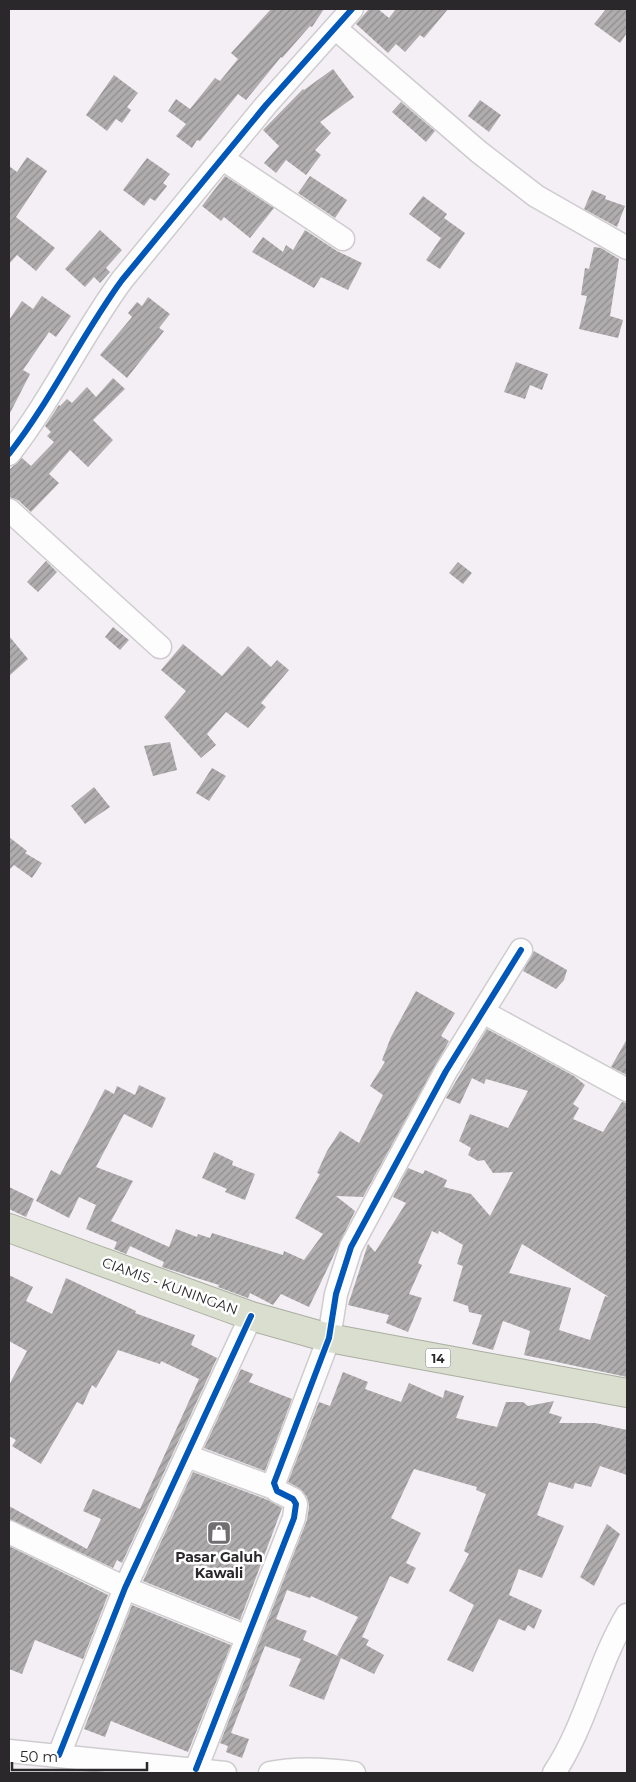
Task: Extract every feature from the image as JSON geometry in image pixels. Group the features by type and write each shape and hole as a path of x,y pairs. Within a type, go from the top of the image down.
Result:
{"highway":[{"name":"CIAMIS - KUNINGAN","path":"9,1228 251,1316 329,1338 627,1393"}],"street":[{"path":"9,454 49,398 105,304 266,104 352,9"},
{"path":"335,28 486,158 536,196 627,248"},
{"path":"223,159 343,239"},
{"path":"9,510 160,647"},
{"path":"274,1488 275,1477 329,1338 336,1294 351,1247 446,1071 521,950"},
{"path":"483,1012 627,1090"},
{"path":"58,1755 125,1588 251,1316"},
{"path":"187,1456 274,1488 293,1499 297,1508 196,1769"},
{"path":"9,1532 125,1588 248,1637"},
{"path":"554,1773 564,1758 605,1660 627,1615"},
{"path":"9,1751 225,1773"},
{"path":"270,1773 294,1769 354,1773"}],"building":[{"path":"271,9 324,9 312,27 310,26 281,57 246,100 238,94 200,141 197,140 192,148 176,136 186,124 168,111 176,99 190,109 215,78 220,81 238,59 231,53"},
{"path":"369,9 378,9 389,18 396,9 448,9 424,38 420,35 405,52 396,44 388,53 356,24"},
{"path":"606,9 627,9 627,33 620,43 594,24"},
{"path":"333,69 354,97 320,122 331,133 315,150 321,155 306,175 286,160 276,173 264,163 279,146 263,130 303,89"},
{"path":"114,75 138,93 127,107 131,110 122,123 116,119 107,131 86,115"},
{"path":"480,100 501,115 489,132 468,116"},
{"path":"401,102 435,131 426,142 392,112"},
{"path":"27,157 47,171 16,217 55,248 36,271 17,255 9,264 9,166 17,172"},
{"path":"147,158 170,174 163,183 167,186 155,201 150,198 144,206 123,190"},
{"path":"225,176 274,208 250,238 224,217 221,221 202,206"},
{"path":"310,176 347,200 335,218 298,193"},
{"path":"592,190 606,196 605,199 625,206 617,227 584,209"},
{"path":"423,196 447,214 444,218 465,233 440,269 426,260 441,238 409,214"},
{"path":"100,230 122,250 106,268 110,272 100,283 94,277 85,287 65,269"},
{"path":"305,230 337,251 362,263 348,290 321,277 314,288 252,252 263,237 283,252 286,245 293,250"},
{"path":"594,247 601,248 619,259 610,316 623,320 618,338 579,329 587,296 581,295 585,268 589,269"},
{"path":"42,296 71,316 56,337 49,332 23,370 30,374 9,415 9,320 22,301 33,309"},
{"path":"148,297 170,314 159,328 164,331 127,378 100,355 132,317 128,313 137,302 142,306"},
{"path":"516,362 548,374 542,390 530,385 525,399 504,392"},
{"path":"113,378 125,389 93,420 113,440 88,467 70,450 49,474 59,483 31,512 18,500 9,497 9,470 22,458 31,466 54,442 47,436 51,432 45,426 59,405 67,399 72,403 87,387 96,397"},
{"path":"46,561 57,572 38,592 27,582"},
{"path":"458,562 472,573 463,584 449,573"},
{"path":"113,627 129,640 120,650 105,637"},
{"path":"9,636 28,659 9,676"},
{"path":"183,644 222,676 248,646 271,667 277,660 289,670 261,703 266,707 248,728 226,712 207,734 216,745 201,758 164,717 186,691 161,670"},
{"path":"170,742 177,770 153,776 144,746"},
{"path":"212,768 226,776 209,801 196,793"},
{"path":"94,787 110,807 85,824 71,806"},
{"path":"9,837 27,851 25,853 42,863 32,878 14,865 9,870"},
{"path":"534,951 567,970 564,980 556,989 523,971"},
{"path":"416,991 455,1013 441,1036 449,1041 363,1197 336,1196 355,1211 309,1307 281,1294 273,1305 250,1293 248,1298 218,1287 219,1285 162,1267 164,1262 130,1246 126,1254 114,1249 117,1242 86,1229 96,1205 79,1197 69,1218 36,1201 51,1170 60,1175 105,1089 114,1094 117,1086 135,1095 139,1085 166,1098 152,1128 124,1114 96,1167 133,1181 111,1221 169,1247 176,1229 197,1237 198,1234 210,1238 212,1233 283,1255 284,1251 304,1260 323,1234 295,1218 320,1174 317,1173 327,1151 340,1131 359,1143 383,1095 370,1086 385,1062 382,1060 391,1037"},
{"path":"487,1029 574,1076 585,1085 573,1104 579,1108 573,1119 603,1132 622,1102 627,1103 627,1377 524,1355 530,1331 503,1321 493,1350 472,1344 482,1315 469,1312 468,1306 453,1301 463,1266 457,1264 463,1245 439,1231 438,1234 432,1231 418,1263 422,1265 409,1294 422,1298 408,1332 386,1323 389,1315 348,1305 368,1244 375,1252 406,1203 393,1197 408,1168 423,1174 425,1170 447,1180 444,1187 471,1194 490,1216 513,1172 493,1173 484,1160 478,1161 468,1155 471,1148 459,1141 470,1114 508,1128 528,1091 486,1079 484,1084 472,1078 460,1104 446,1098","holes":["522,1244 609,1297 605,1296 590,1340 559,1330 571,1288 509,1273"]},
{"path":"627,1039 627,1075 611,1067"},
{"path":"214,1152 233,1161 232,1165 255,1174 245,1200 225,1192 227,1189 202,1178"},
{"path":"9,1187 34,1199 26,1217 9,1209"},
{"path":"9,1275 33,1287 26,1301 52,1314 66,1278 136,1311 135,1313 195,1335 191,1345 217,1358 122,1563 117,1560 113,1568 9,1519 9,1506 87,1549 101,1519 83,1511 93,1489 140,1509 199,1379 161,1361 160,1364 118,1350 96,1388 92,1385 83,1405 77,1402 41,1464 12,1446 16,1440 9,1436 9,1385 27,1351 9,1341"},
{"path":"241,1369 253,1374 249,1382 292,1399 265,1471 204,1448"},
{"path":"343,1372 368,1382 365,1389 401,1402 409,1383 443,1398 445,1390 464,1396 456,1418 497,1427 506,1402 523,1402 528,1406 554,1401 549,1413 562,1417 559,1423 595,1423 627,1430 627,1475 600,1466 591,1487 575,1483 573,1489 549,1482 537,1515 564,1526 542,1578 519,1569 509,1595 542,1610 534,1629 528,1625 525,1631 499,1619 473,1672 447,1660 474,1605 449,1591 469,1554 464,1551 486,1494 476,1490 477,1487 414,1469 391,1518 421,1533 406,1563 416,1568 408,1584 390,1576 362,1637 369,1640 366,1645 384,1655 374,1674 341,1658 324,1700 289,1686 301,1659 265,1646 231,1733 249,1739 242,1758 226,1752 228,1746 220,1743 307,1520 309,1506 307,1497 299,1488 288,1482 319,1402 330,1406","holes":["287,1590 310,1598 311,1596 358,1617 337,1655 340,1657 303,1640 307,1631 276,1619"]},
{"path":"193,1472 268,1500 282,1508 240,1620 143,1581"},
{"path":"607,1524 620,1534 594,1586 580,1577"},
{"path":"9,1546 108,1595 83,1659 35,1640 22,1674 9,1669"},
{"path":"132,1605 231,1645 188,1752 111,1721 105,1737 84,1729"}],"cycle path":[{"path":"9,454 25,433 122,280 266,105 352,9"},
{"path":"196,1769 294,1518 296,1504 293,1499 277,1491 274,1483 329,1338 336,1294 351,1247 446,1071 521,950"},
{"path":"59,1755 125,1588 251,1316"}],"place":[{"name":"Pasar Galuh Kawali","path":"219,1533"}]}
